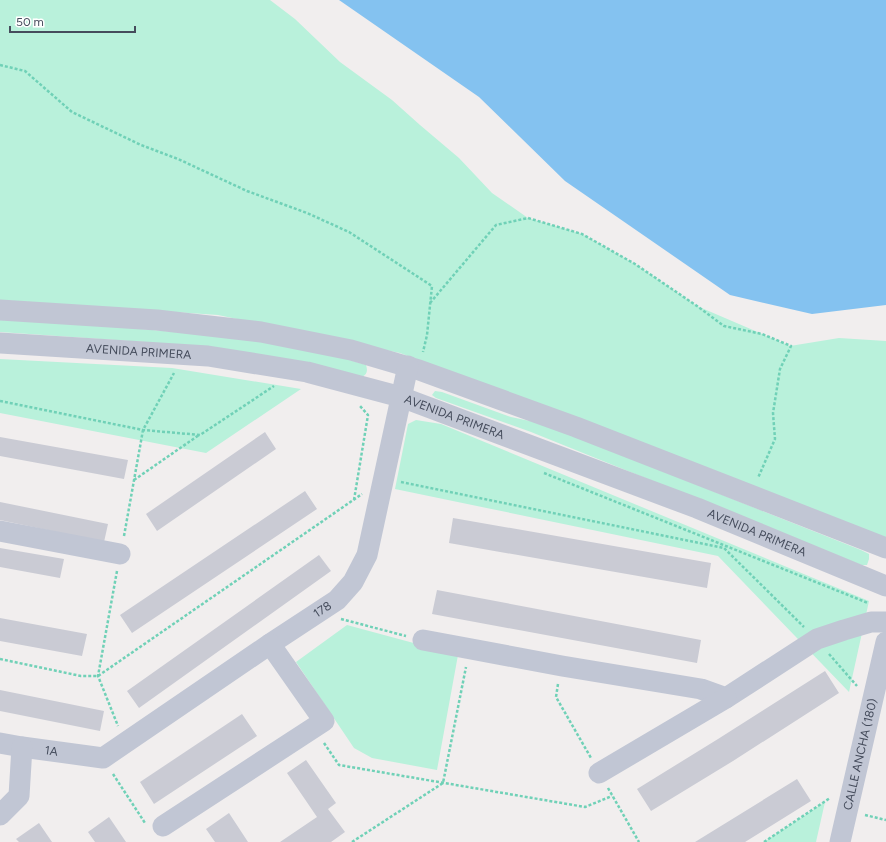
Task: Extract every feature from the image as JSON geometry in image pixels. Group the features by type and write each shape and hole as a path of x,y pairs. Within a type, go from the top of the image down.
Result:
{"street":[{"path":"0,310 157,320 261,332 351,350 414,368 576,427 886,548"},
{"name":"AVENIDA PRIMERA","path":"0,343 208,356 307,372 401,397 697,508 886,586"},
{"name":"178","path":"103,758 337,600 354,582 367,555 401,397 414,368"},
{"path":"0,531 120,554"},
{"path":"599,773 726,698 817,639 871,622 886,622"},
{"path":"423,640 562,666 701,689 726,698"},
{"name":"CALLE ANCHA (180)","path":"844,841 886,642"},
{"path":"156,828 324,721 270,644"},
{"name":"1A","path":"0,743 103,758"},
{"path":"0,815 19,796 22,747"}],"path":[{"path":"0,65 25,71 72,112 141,145 178,159 247,191 349,232 432,286 427,335 414,368"},
{"path":"430,303 496,225 528,218 582,234 635,264 724,326 762,334 790,346 780,369 774,412 775,439 751,495"},
{"path":"134,480 276,384 268,383"},
{"path":"0,401 143,430 200,435"},
{"path":"354,500 368,415 356,403"},
{"path":"538,470 871,604"},
{"path":"0,659 81,676 98,676 384,479 724,548 817,639 872,703"},
{"path":"318,613 423,640"},
{"path":"352,842 443,783 469,649"},
{"path":"314,728 339,765 585,807 612,796"},
{"path":"103,758 156,828"},
{"path":"764,842 831,798"}],"green space":[{"path":"0,0 270,0 295,19 340,62 392,100 459,158 492,193 528,218 582,234 635,264 697,306 790,346 839,338 886,341 886,542 692,463 400,353 218,315 0,300"},
{"path":"0,318 39,320 243,338 330,354 366,365 367,371 362,377 144,342 0,332"},
{"path":"0,359 172,368 301,389 206,453 0,413"},
{"path":"435,391 442,392 511,417 544,424 861,550 869,554 867,565 861,565 531,432 436,398 432,395"},
{"path":"416,420 441,424 869,601 849,692 718,556 395,489 408,424"},
{"path":"347,625 458,655 437,770 372,758 354,748 296,662"},
{"path":"825,802 816,842 764,842"}],"water":[{"path":"339,0 886,0 886,305 812,314 730,295 565,181 479,97"}],"building":[{"path":"265,432 276,449 157,531 146,514"},
{"path":"0,437 128,460 124,479 0,456"},
{"path":"305,491 317,509 132,633 120,615"},
{"path":"0,502 108,524 104,542 0,520"},
{"path":"453,518 711,563 707,588 449,543"},
{"path":"0,548 64,559 60,578 0,567"},
{"path":"319,555 331,571 139,708 127,691"},
{"path":"437,590 701,640 697,663 432,614"},
{"path":"0,618 87,634 82,656 0,641"},
{"path":"825,671 839,693 733,761 651,811 637,789"},
{"path":"0,690 104,711 100,731 0,711"},
{"path":"242,714 257,736 154,804 140,782"},
{"path":"306,760 336,803 328,809 345,832 331,842 280,842 317,817 287,773"},
{"path":"797,779 811,801 745,842 695,842"},
{"path":"229,813 248,842 215,842 206,829"},
{"path":"109,817 126,842 95,842 88,832"},
{"path":"39,823 52,842 19,842 16,839"}]}
